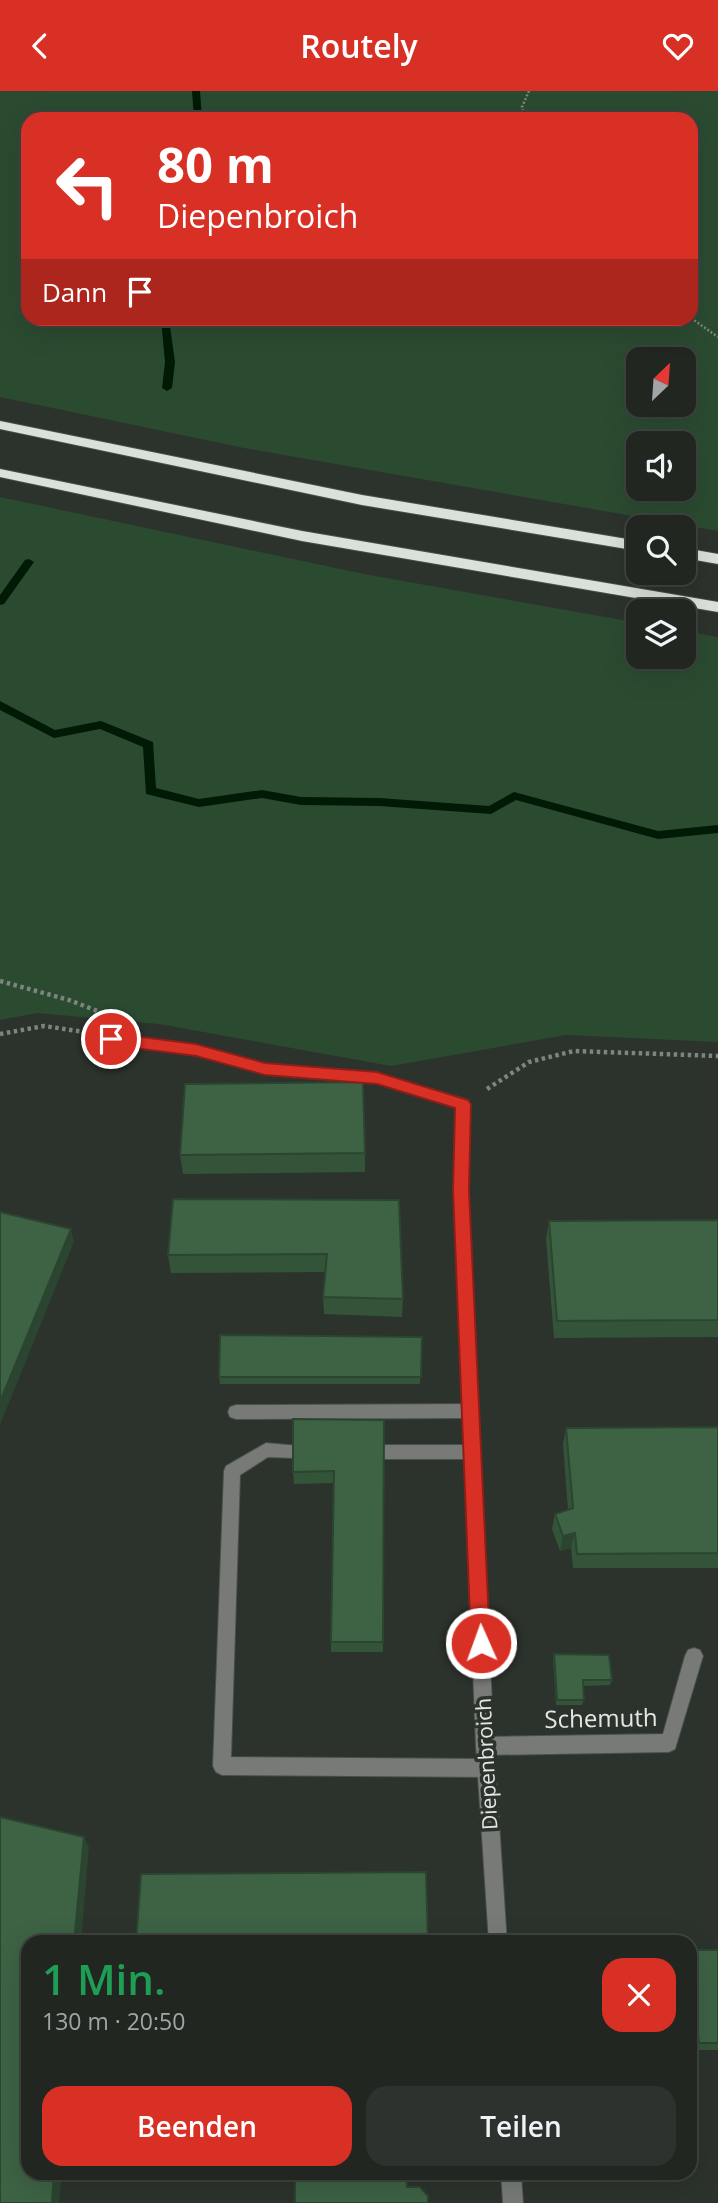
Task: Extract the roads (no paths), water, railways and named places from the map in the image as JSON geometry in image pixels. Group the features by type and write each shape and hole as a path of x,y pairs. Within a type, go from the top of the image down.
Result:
{"highway":[{"path":"0,425 362,500 626,544"},
{"path":"0,473 302,535 718,607"},
{"path":"696,555 718,559"}],"street":[{"name":"Diepenbroich","path":"111,1039 196,1050 265,1069 377,1078 463,1104 461,1190 486,1768 497,1935"},
{"path":"236,1412 471,1411"},
{"path":"294,1451 266,1450 232,1471 222,1766 486,1768"},
{"path":"384,1452 473,1452"},
{"name":"Schemuth","path":"485,1746 669,1743 694,1656"},
{"path":"511,2180 513,2203"}],"waterway":[{"path":"196,91 198,112"},
{"path":"166,326 170,362 167,388"},
{"path":"0,602 29,562"},
{"path":"0,705 54,734 101,725 149,745 150,791 199,803 262,794 301,801 379,802 491,810 514,796 658,835 718,829"}]}
